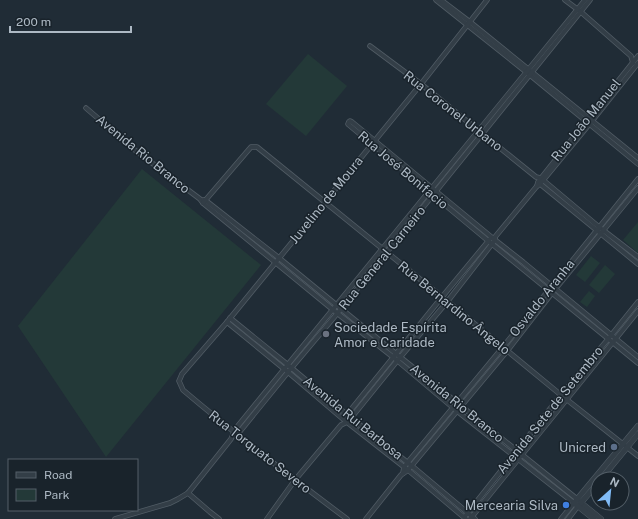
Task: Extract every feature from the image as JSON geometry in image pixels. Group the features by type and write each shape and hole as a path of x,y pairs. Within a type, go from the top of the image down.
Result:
{"street":[{"path":"436,0 468,23"},
{"path":"441,0 560,98 638,158"},
{"name":"Juvelino de Moura","path":"179,381 182,374 421,84 487,0"},
{"path":"565,0 631,56 636,64"},
{"name":"Rua General Carneiro","path":"513,91 531,74 540,59 587,1"},
{"name":"Rua Coronel Urbano","path":"370,46 421,84 598,229 638,257"},
{"path":"631,56 638,57"},
{"name":"Rua João Manuel","path":"341,425 351,418 398,359 447,302 539,181 636,64 638,57"},
{"name":"Rua General Carneiro","path":"188,493 286,370 315,340 373,270 410,224 419,208 432,191 502,106 527,71 540,59"},
{"name":"Avenida Rio Branco","path":"86,108 136,151 203,201 250,239 275,262 365,336 428,380 498,436 515,453 578,503 601,519"},
{"path":"589,121 638,164"},
{"name":"Rua José Bonifacio","path":"373,142 349,125 349,122 352,122 373,142 612,338 638,363"},
{"name":"Rua Bernardino Ângelo","path":"203,201 251,146 257,147 638,456"},
{"name":"Osvaldo Aranha","path":"406,468 412,466 507,351 552,289 638,179"},
{"name":"Osvaldo Aranha","path":"366,519 403,473 408,462 456,403 638,188"},
{"name":"Rua General Carneiro","path":"290,366 336,305 406,220 419,208"},
{"path":"406,220 410,224"},
{"name":"Rua Coronel Urbano","path":"602,232 638,264"},
{"path":"393,236 397,240"},
{"name":"Avenida Rio Branco","path":"250,239 279,258 369,332 394,356"},
{"name":"Rua João Manuel","path":"267,519 295,480 341,425 346,414 465,269 493,240"},
{"path":"368,266 373,270"},
{"path":"465,269 470,273"},
{"path":"356,281 360,285"},
{"path":"307,288 311,284"},
{"path":"345,294 350,298"},
{"name":"Avenida Sete de Setembro","path":"472,518 566,399 638,302"},
{"name":"Avenida Sete de Setembro","path":"464,518 561,395 638,311"},
{"name":"Avenida Rui Barbosa","path":"228,320 290,366 346,414 408,462 472,518"},
{"name":"Avenida Rui Barbosa","path":"228,320 255,345 343,419 406,468 464,518"},
{"path":"365,336 369,332"},
{"path":"412,334 416,338"},
{"path":"311,337 315,340"},
{"path":"255,345 258,341"},
{"name":"Rua José Bonifacio","path":"628,352 638,357"},
{"name":"Avenida Rio Branco","path":"398,359 457,411 494,440 515,453"},
{"path":"375,380 379,383"},
{"path":"425,384 428,380"},
{"name":"Rua Torquato Severo","path":"179,381 183,390 235,434 347,519"},
{"path":"315,395 319,391"},
{"path":"625,446 638,426"},
{"path":"604,471 625,446 638,434"},
{"path":"494,440 498,436"},
{"path":"378,446 381,442"},
{"path":"606,471 613,460"},
{"path":"562,519 590,488"},
{"path":"115,519 170,503 188,493 219,519"},
{"path":"450,505 454,501"},
{"path":"568,519 578,503"},
{"name":"Avenida Rio Branco","path":"578,503 594,519"}],"green space":[{"path":"308,54 347,86 306,136 266,104"},
{"path":"142,169 261,265 106,457 18,326"},
{"path":"638,222 638,253 623,240"},
{"path":"591,256 600,263 585,282 576,275"},
{"path":"605,265 615,274 599,293 589,285"},
{"path":"589,291 595,296 587,307 580,302"}],"place":[{"name":"Sociedade Espírita Amor e Caridade","path":"326,334"},
{"name":"Unicred","path":"614,447"},
{"name":"Mercearia Silva","path":"566,505"}]}
